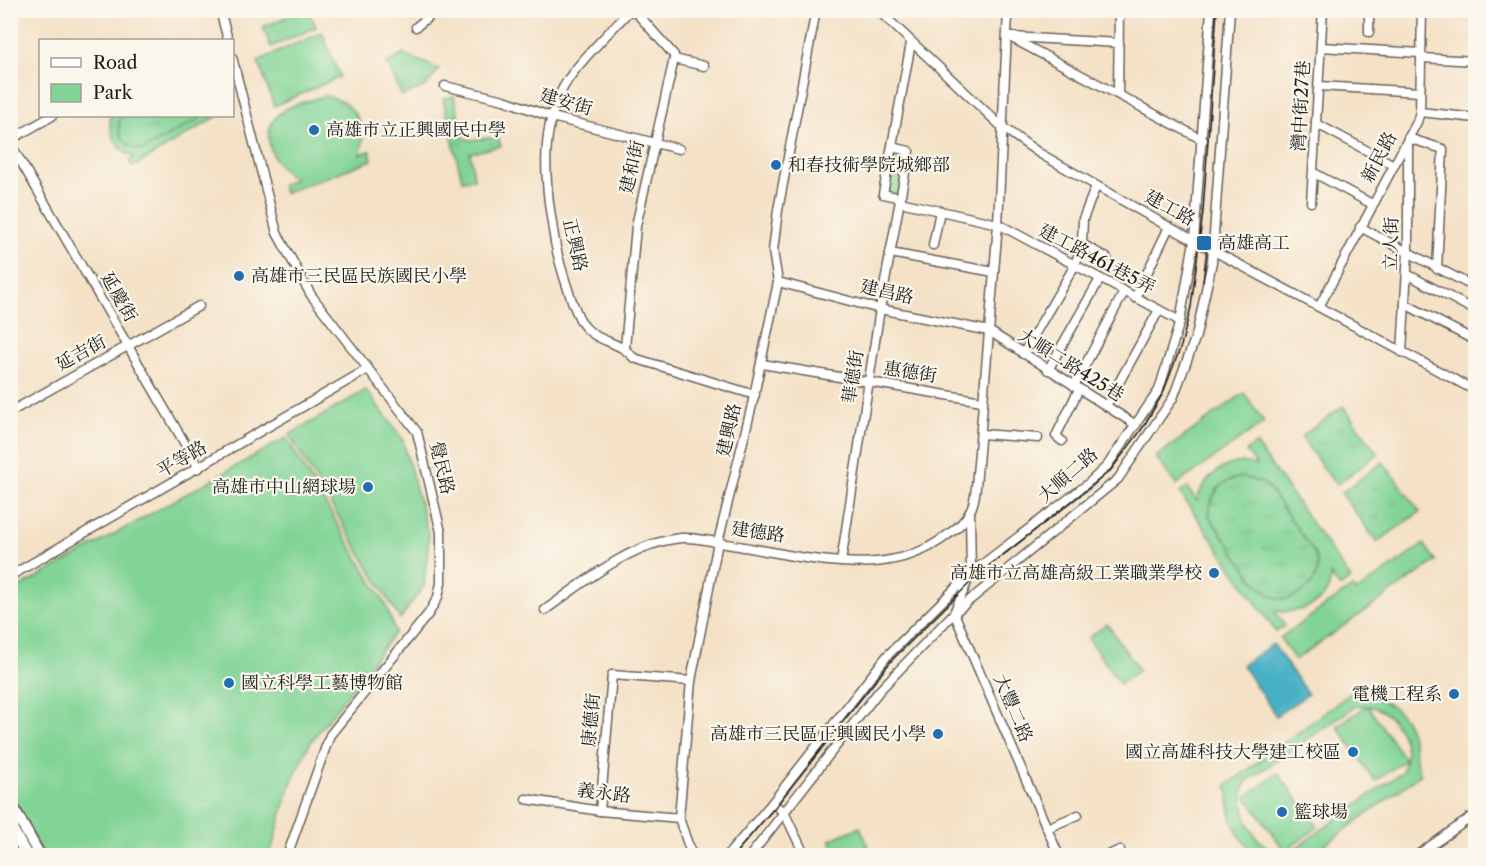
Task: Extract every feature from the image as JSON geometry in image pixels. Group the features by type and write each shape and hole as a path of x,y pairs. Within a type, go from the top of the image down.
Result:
{"main road":[{"path":"10,802 40,855"},
{"path":"10,825 27,855"}],"street":[{"path":"220,10 227,36"},
{"path":"416,27 437,10"},
{"path":"632,10 674,55 674,59 704,66"},
{"name":"正興路","path":"632,10 568,80 552,117 545,162 558,262 584,326 605,341 625,348 634,358 755,395"},
{"name":"建興路","path":"692,855 679,818 691,681 718,542 755,395 778,282 773,251 775,231 816,10"},
{"name":"建工路","path":"878,10 1002,127 1039,153 1194,241 1476,391"},
{"path":"954,613 971,573 970,513 981,434 998,224 1008,10"},
{"path":"1118,93 1119,10"},
{"name":"大順二路","path":"727,855 772,803 887,656 971,573 1089,483 1107,466 1159,390 1180,321 1194,241 1211,10"},
{"name":"大順二路","path":"750,855 879,691 954,613 1118,479 1150,436 1173,398 1204,307 1213,251 1230,10"},
{"name":"灣中街27巷","path":"1311,202 1323,10"},
{"path":"1369,10 1369,32"},
{"name":"新民路","path":"1319,307 1420,112 1422,10"},
{"path":"1008,36 1119,42"},
{"path":"1008,36 1203,140"},
{"path":"901,200 883,194 911,43"},
{"path":"1321,47 1476,61"},
{"name":"建和街","path":"625,348 636,226 674,59"},
{"name":"覺民路","path":"234,65 277,233 311,295 417,432 441,532 441,583 438,597 429,613 330,735 287,855"},
{"name":"建安街","path":"445,86 504,100 552,117 679,149"},
{"path":"1319,86 1420,92"},
{"path":"1420,112 1476,118"},
{"path":"10,141 50,117"},
{"path":"1317,124 1394,165"},
{"path":"1408,138 1443,149 1437,269"},
{"name":"立人街","path":"1402,352 1408,252 1408,138"},
{"name":"延慶街","path":"10,141 199,468"},
{"name":"華德街","path":"841,562 880,309 909,151 892,147"},
{"path":"1314,172 1372,204"},
{"path":"1023,354 1075,266 1082,244 1083,219 1095,186"},
{"name":"建工路461巷5弄","path":"901,200 998,224 1180,321"},
{"path":"933,245 940,211"},
{"path":"1135,298 1169,227"},
{"path":"1360,227 1475,287 1476,255"},
{"path":"1082,244 1107,258"},
{"path":"890,253 994,272"},
{"path":"1407,273 1476,311"},
{"path":"1048,370 1100,279"},
{"name":"建昌路","path":"778,282 880,309 989,331"},
{"path":"1062,441 1056,436 1076,387 1124,292"},
{"path":"1405,304 1476,341"},
{"name":"延吉街","path":"10,412 199,306"},
{"path":"1106,406 1159,310"},
{"name":"大順二路425巷","path":"989,331 1136,425"},
{"name":"惠德街","path":"762,364 982,401"},
{"name":"平等路","path":"10,576 368,369"},
{"path":"981,434 1038,438"},
{"name":"建德路","path":"545,609 602,570 650,545 682,538 841,562 880,563 902,559 931,546 951,533 970,513"},
{"name":"大豐二路","path":"954,613 1059,855"},
{"name":"康德街","path":"600,811 612,675 691,681"},
{"name":"義永路","path":"526,800 600,811 679,818"},
{"path":"772,803 784,812 805,855"},
{"path":"1047,828 1078,815"},
{"path":"1416,855 1472,816 1476,829"},
{"path":"1428,847 1433,855"},
{"path":"1106,855 1120,850"}],"green space":[{"path":"301,11 309,11 316,27 271,47 263,27"},
{"path":"380,11 420,11 423,15 413,21"},
{"path":"322,32 340,77 274,106 258,61"},
{"path":"404,54 439,69 426,86 402,96 387,63"},
{"path":"324,96 343,103 356,116 363,134 360,154 370,151 372,160 284,193 282,185 295,179 281,167 271,151 269,133 271,124 287,109"},
{"path":"454,96 463,138 470,140 498,137 501,146 470,153 474,179 462,180 443,99"},
{"path":"110,117 121,117 119,128 123,139 131,147 143,150 198,120 200,117 216,117 133,167 129,161 134,157 119,146 111,129"},
{"path":"121,117 200,117 198,120 143,150 126,143 120,134"},
{"path":"894,152 906,155 899,195 887,192"},
{"name":"高雄市中山網球場","path":"366,390 402,438 429,536 424,586 400,619 289,435"},
{"path":"1244,393 1264,422 1176,485 1156,457"},
{"path":"1343,406 1378,454 1336,485 1301,437"},
{"name":"國立科學工藝博物館","path":"286,438 386,605 395,632 310,743 291,783 270,855 29,856 25,847 11,855 11,592"},
{"path":"1256,444 1351,579 1339,587 1330,574 1326,593 1320,600 1303,609 1275,611 1285,626 1276,632 1180,493 1187,488 1197,501 1205,484 1228,465 1247,463 1257,466 1246,451","holes":["1243,477 1263,483 1314,552 1317,561 1316,574 1309,586 1298,595 1288,599 1279,599 1262,589 1209,516 1211,501 1217,489 1228,481"]},
{"path":"1383,462 1420,512 1377,542 1341,493"},
{"path":"1243,477 1263,483 1268,487 1314,552 1317,561 1316,574 1309,586 1298,595 1288,599 1279,599 1262,589 1209,516 1214,495 1218,489 1228,481"},
{"path":"1424,544 1436,561 1295,660 1280,638 1352,587 1356,592"},
{"path":"1107,624 1139,670 1120,684 1088,638"},
{"path":"1359,687 1394,708 1405,720 1409,727 1421,774 1311,855 1257,855 1246,845 1235,827 1230,813 1229,793 1226,786","holes":["1356,706 1367,706 1337,726 1375,781 1405,760 1402,772 1296,848 1283,852 1271,849 1261,843 1247,820 1243,794 1246,782","1368,706 1384,713 1397,726 1406,751 1405,760"]},
{"name":"籃球場","path":"1278,773 1318,827 1285,851 1246,797"},
{"path":"860,827 872,855 837,855 830,840"}],"water":[{"path":"1273,644 1308,694 1276,716 1242,665"}],"tram line":[{"path":"733,856 776,806 892,660 978,575 1110,471 1142,429 1163,393 1181,346 1191,307 1203,212 1217,10"},
{"path":"1203,282 1208,240"}],"place":[{"name":"高雄市立正興國民中學","path":"314,130"},
{"name":"和春技術學院城鄉部","path":"776,165"},
{"name":"高雄高工","path":"1204,243"},
{"name":"高雄市三民區民族國民小學","path":"239,276"},
{"name":"高雄市中山網球場","path":"368,487"},
{"name":"高雄市立高雄高級工業職業學校","path":"1214,573"},
{"name":"國立科學工藝博物館","path":"229,683"},
{"name":"電機工程系","path":"1454,694"},
{"name":"高雄市三民區正興國民小學","path":"938,734"},
{"name":"國立高雄科技大學建工校區","path":"1353,752"},
{"name":"籃球場","path":"1282,812"}]}
